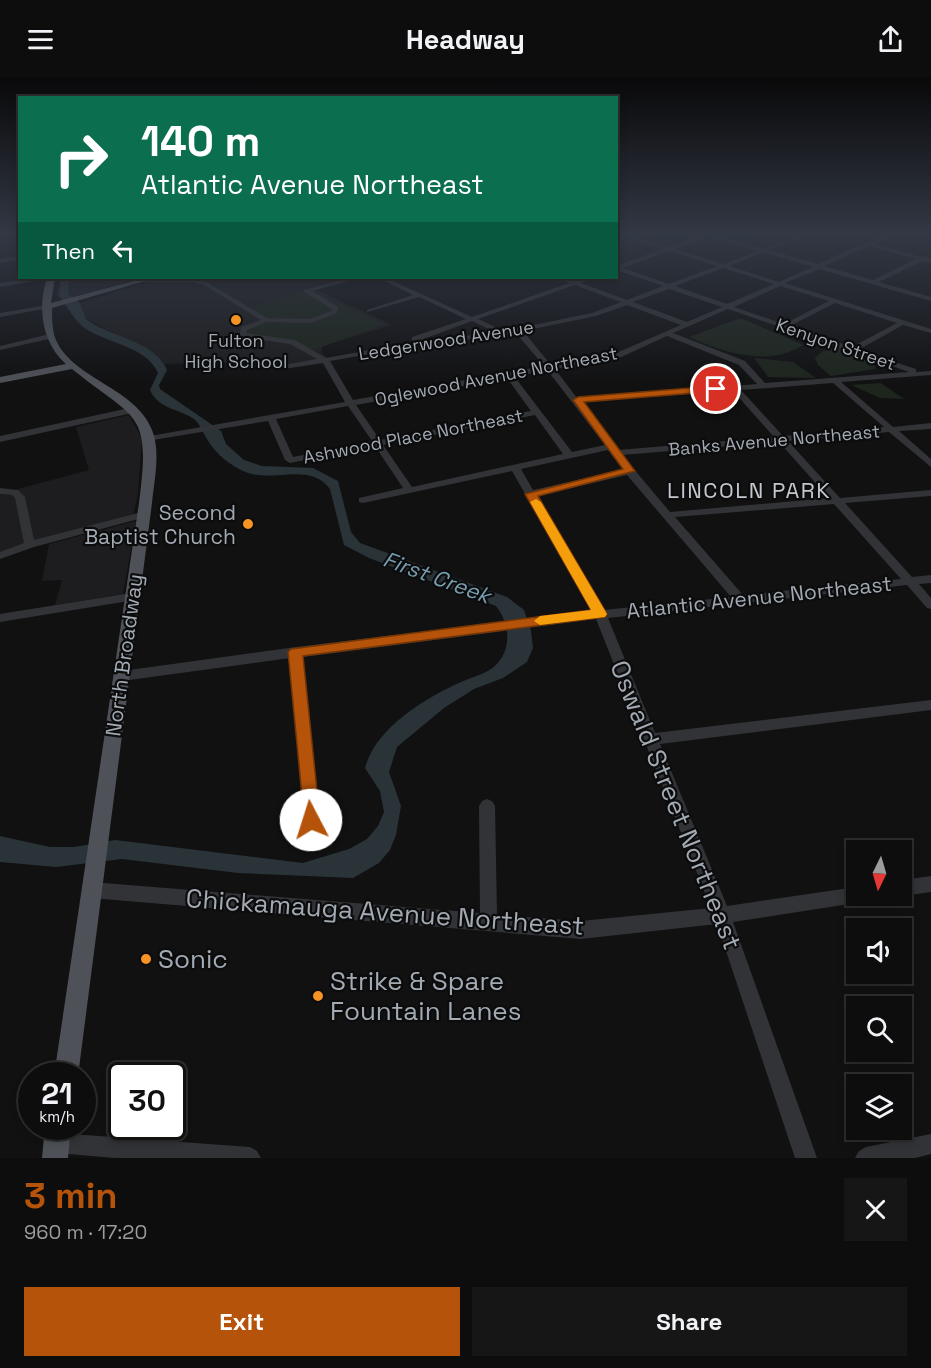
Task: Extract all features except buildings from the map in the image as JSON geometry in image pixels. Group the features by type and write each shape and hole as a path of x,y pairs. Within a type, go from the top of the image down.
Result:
{"main road":[{"path":"49,284 47,307 53,344 73,366 134,410 147,427 150,439"},
{"path":"47,307 130,284"},
{"path":"0,380 73,366"},
{"name":"North Broadway","path":"68,1062 122,676 150,439"}],"street":[{"path":"207,284 266,320"},
{"path":"330,284 306,291 336,308 335,312 324,318 310,321 266,320 244,329 242,335 292,342 326,361 351,404 410,490"},
{"path":"396,284 503,333"},
{"path":"392,348 571,284"},
{"path":"579,284 686,324"},
{"name":"Kenyon Street","path":"664,284 919,373"},
{"name":"Ledgerwood Avenue","path":"286,367 392,348 503,333 607,312 678,284"},
{"name":"Oglewood Avenue Northeast","path":"150,439 616,356 779,284"},
{"path":"781,284 931,331"},
{"path":"882,284 931,299"},
{"path":"369,311 419,295"},
{"path":"785,326 835,301"},
{"path":"0,315 47,307"},
{"path":"852,350 903,322"},
{"path":"518,330 578,400 630,471 705,556 741,601"},
{"path":"666,333 742,363 762,385"},
{"path":"0,348 50,336"},
{"path":"578,400 931,373"},
{"path":"510,376 569,455"},
{"name":"Kenyon Street","path":"834,380 931,464"},
{"path":"734,387 931,605"},
{"path":"0,439 134,410"},
{"name":"Ashwood Place Northeast","path":"271,418 290,460 537,412"},
{"name":"Banks Avenue Northeast","path":"363,500 569,455 931,426"},
{"name":"Oswald Street Northeast","path":"514,467 600,614 722,915 806,1158"},
{"path":"531,494 630,471"},
{"path":"0,492 15,492 20,497 30,545"},
{"path":"667,515 931,493"},
{"path":"0,556 30,545 142,515"},
{"name":"Atlantic Avenue Northeast","path":"122,676 531,622 931,579"},
{"path":"0,618 131,597"},
{"path":"296,652 311,820"},
{"path":"652,739 931,705"},
{"path":"487,806 489,922"},
{"path":"912,887 931,884"},
{"name":"Chickamauga Avenue Northeast","path":"91,890 581,930 722,915 846,896"},
{"path":"57,1142 250,1158"},
{"path":"866,1158 931,1144"}],"shaded area":[{"path":"59,284 120,284 65,299 58,298"},
{"name":"Fulton High School","path":"140,284 325,284 313,288 392,325 323,346 321,352 328,359 287,364 285,361 164,364 148,350 86,319 80,303"},
{"path":"310,290 385,324 310,351 302,346 242,335 244,329 266,320 246,308"},
{"path":"743,319 803,345 775,356 761,357 716,348 689,337"},
{"path":"837,347 874,364 876,369 831,376 818,365 815,358 823,351"},
{"path":"754,358 793,362 816,378 768,377"},
{"path":"881,383 904,399 880,398 851,385"},
{"path":"129,415 142,439 138,493 133,516 32,545 18,489 89,470 76,427"},
{"path":"0,494 12,495 16,499 26,545 0,554"},
{"path":"136,521 123,594 55,605 62,580 42,581 49,544"}],"water":[{"name":"First Creek","path":"60,284 69,284 68,294 80,303 86,319 153,352 167,370 159,385 160,389 221,431 226,444 244,460 262,466 313,468 338,481 351,532 360,543 507,597 524,610 531,631 533,648 527,662 503,678 474,689 444,708 397,747 389,772 401,806 396,835 390,850 379,863 353,878 238,873 122,859 56,867 0,862 0,836 50,847 74,847 115,840 303,863 349,849 367,839 378,826 384,812 380,791 365,768 370,754 379,741 390,728 416,707 445,690 483,674 496,665 507,644 504,620 496,606 369,558 344,545 330,489 322,481 303,474 270,476 248,473 225,459 210,445 194,419 162,404 153,396 150,390 158,373 144,356 82,326 59,295"}],"slow traffic":[{"path":"536,502 600,614 540,621"}],"place":[{"name":"Fulton High School","path":"236,320"},
{"name":"Second Baptist Church","path":"248,524"},
{"name":"Sonic","path":"146,959"},
{"name":"Strike & Spare Fountain Lanes","path":"318,996"}],"district":[{"name":"LINCOLN PARK","path":"749,490"}],"route":[{"path":"311,820 296,652 600,614 531,494 630,471 578,400 716,389"}]}
